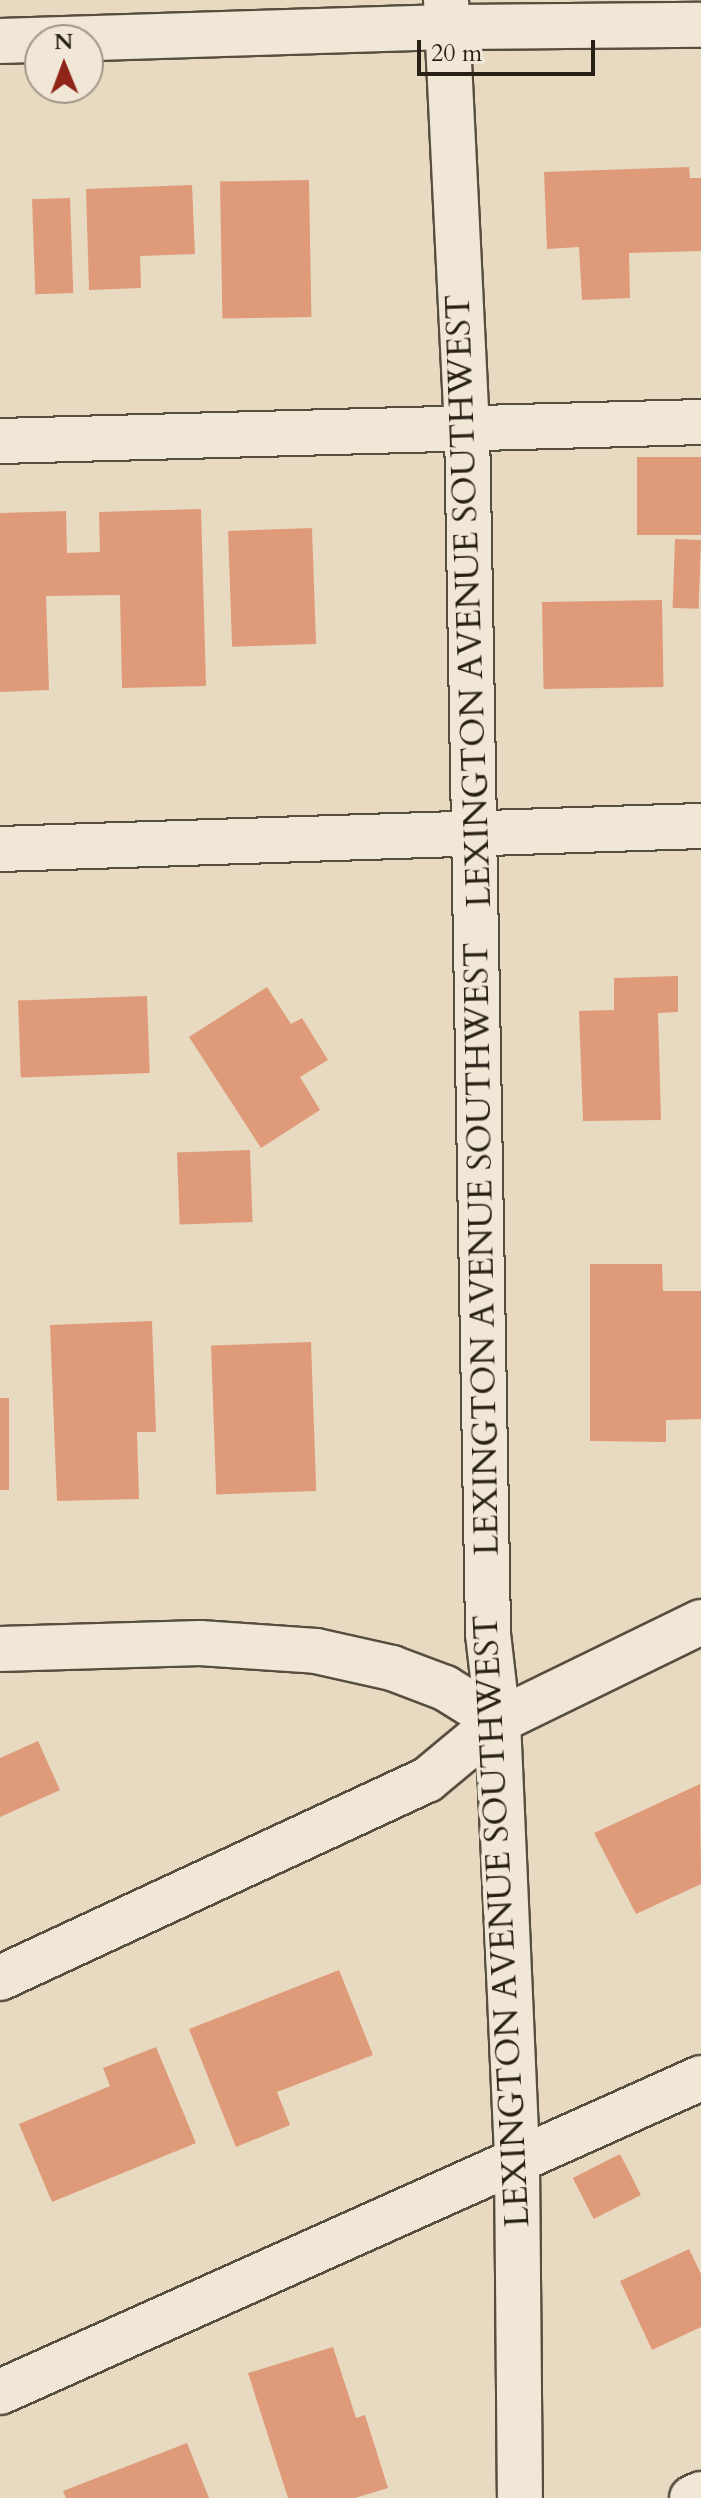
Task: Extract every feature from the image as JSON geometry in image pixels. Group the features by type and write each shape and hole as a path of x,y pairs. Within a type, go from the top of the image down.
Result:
{"street":[{"path":"0,41 446,13 701,25"},
{"name":"LEXINGTON AVENUE SOUTHWEST","path":"446,13 467,426 488,1634 498,1721 517,2162 520,2498"},
{"path":"0,441 701,422"},
{"path":"0,849 701,826"},
{"path":"0,1978 427,1780 498,1721 701,1622"},
{"path":"0,1649 200,1643 316,1651 392,1668 445,1688 498,1721"},
{"path":"0,2392 701,2078"},
{"path":"692,2498 701,2494"}],"building":[{"path":"689,167 690,178 701,178 701,251 629,253 630,298 582,300 579,247 547,249 544,172"},
{"path":"309,180 311,317 222,319 220,182"},
{"path":"192,185 195,254 140,256 141,288 89,290 86,189"},
{"path":"70,198 73,293 35,294 32,199"},
{"path":"637,457 701,457 701,535 637,535"},
{"path":"201,509 206,686 122,688 120,595 46,596 49,690 0,692 0,513 66,511 67,553 100,552 99,512"},
{"path":"312,528 316,644 232,647 228,531"},
{"path":"675,539 701,540 699,609 673,608"},
{"path":"662,600 664,687 544,689 542,602"},
{"path":"678,976 678,1012 658,1013 661,1120 583,1121 579,1011 614,1010 614,978"},
{"path":"267,987 291,1024 302,1018 328,1060 300,1077 320,1110 261,1148 189,1037"},
{"path":"147,996 150,1073 21,1077 18,1001"},
{"path":"250,1150 253,1222 180,1225 177,1153"},
{"path":"590,1264 662,1264 663,1291 701,1291 701,1419 666,1420 666,1442 590,1441"},
{"path":"152,1321 156,1432 137,1432 139,1499 57,1501 50,1325"},
{"path":"311,1342 316,1491 216,1494 211,1345"},
{"path":"0,1398 9,1398 9,1490 0,1490"},
{"path":"38,1741 60,1790 0,1817 0,1758"},
{"path":"700,1784 701,1884 636,1914 594,1833"},
{"path":"339,1970 373,2055 277,2092 290,2125 236,2147 189,2029"},
{"path":"156,2047 196,2143 52,2202 19,2124 110,2086 103,2068"},
{"path":"620,2154 641,2195 594,2219 573,2178"},
{"path":"689,2249 701,2274 701,2327 652,2350 620,2281"},
{"path":"333,2347 356,2418 365,2415 388,2488 355,2498 288,2498 248,2373"},
{"path":"187,2443 209,2498 66,2498 63,2491"}]}
